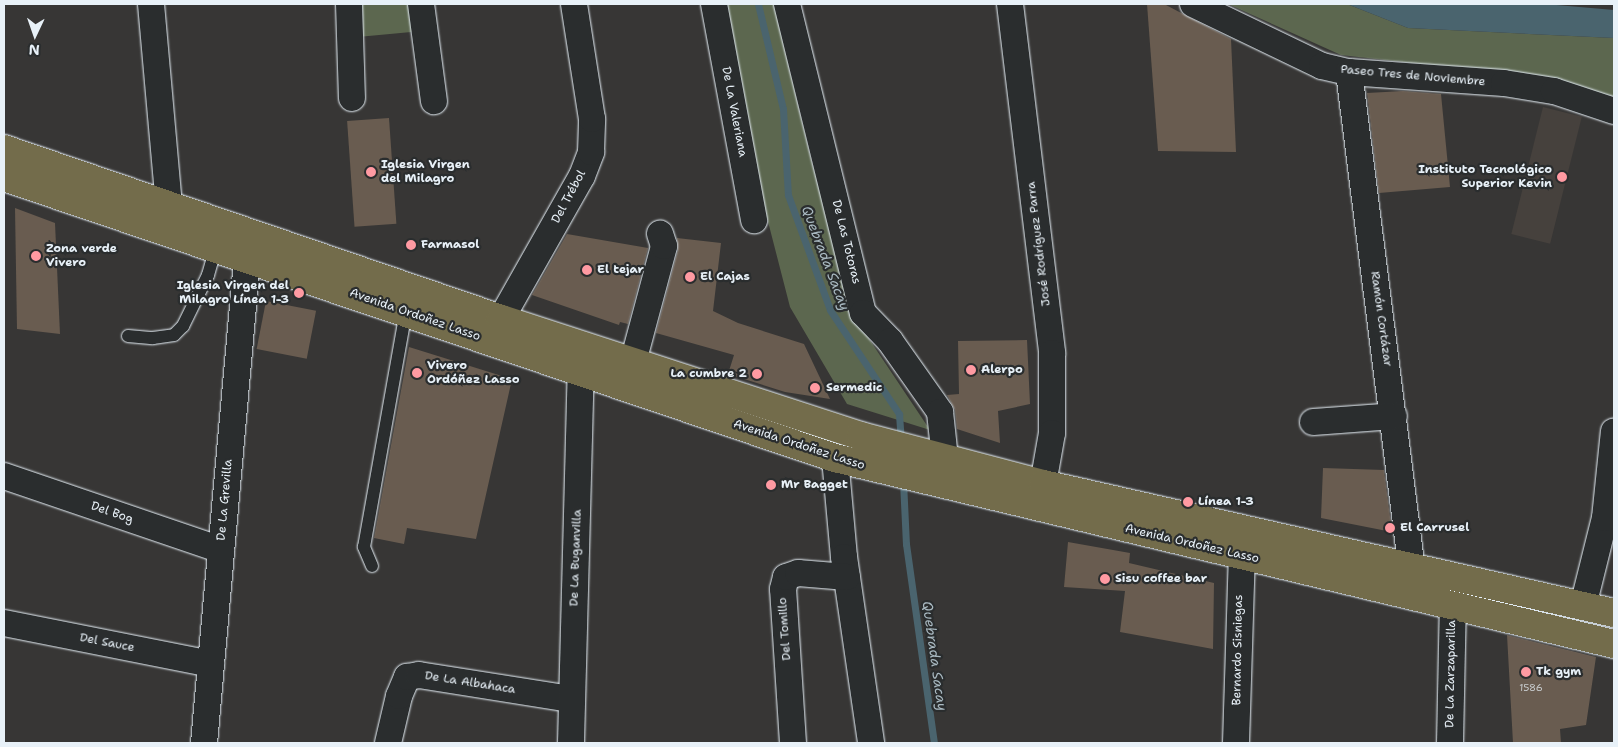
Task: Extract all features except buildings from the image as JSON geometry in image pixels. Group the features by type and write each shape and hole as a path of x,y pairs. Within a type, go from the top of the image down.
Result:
{"main road":[{"name":"Avenida Ordoñez Lasso","path":"4,149 501,320 861,436 1043,484 1614,613"},
{"name":"Avenida Ordoñez Lasso","path":"4,177 247,257 844,461 1614,644"}],"street":[{"path":"151,4 169,206"},
{"path":"349,4 352,98"},
{"path":"421,4 434,101"},
{"name":"Del Trébol","path":"501,320 582,176 591,152 592,119 574,4"},
{"name":"De La Valeriana","path":"714,4 754,220"},
{"name":"De Las Totoras","path":"787,4 863,313 890,341 940,412 945,459"},
{"name":"José Rodríguez Parra","path":"1010,4 1052,353 1052,433 1043,484"},
{"name":"Paseo Tres de Noviembre","path":"1193,4 1312,62 1349,72 1504,83 1554,91 1614,111"},
{"name":"Ramón Cortázar","path":"1349,72 1394,416 1411,566"},
{"path":"633,362 664,246 660,234"},
{"name":"De La Grevilla","path":"204,743 247,257"},
{"name":"De La Buganvilla","path":"571,743 582,373"},
{"path":"1313,422 1394,416"},
{"path":"1583,606 1604,518 1614,431"},
{"path":"844,461 847,577 871,743"},
{"name":"Del Bog","path":"4,476 221,550"},
{"name":"Bernardo Sisniegas","path":"1236,743 1242,556"},
{"name":"Del Tomillo","path":"793,743 782,589 786,577 798,573 847,577"},
{"name":"De La Zarzaparilla","path":"1450,743 1452,605"},
{"name":"Del Sauce","path":"4,623 211,664"},
{"name":"De La Albahaca","path":"388,743 399,696 407,677 419,675 572,699"}],"lane":[{"path":"128,336 153,338 174,335 183,326 208,275 216,247"},
{"path":"372,566 364,548 406,312"}],"shaded area":[{"path":"1543,107 1582,117 1550,244 1511,234"}],"green space":[{"path":"343,4 418,4 422,31 347,38"},
{"path":"726,4 774,4 810,155 855,318 930,430 847,404 790,307 764,206"},
{"path":"1228,4 1347,4 1408,28 1614,38 1614,97 1553,79 1341,55"}],"water":[{"path":"1347,4 1545,4 1614,10 1614,38 1408,28"}],"waterway":[{"name":"Quebrada Sacay","path":"758,4 783,109 788,195 830,310 899,414 901,440"},
{"name":"Quebrada Sacay","path":"903,481 906,544 934,743"}],"place":[{"name":"Iglesia Virgen del Milagro","path":"371,172"},
{"name":"Instituto Tecnológico Superior Kevin","path":"1562,177"},
{"name":"Farmasol","path":"411,245"},
{"name":"Zona verde Vivero","path":"36,256"},
{"name":"El tejar","path":"587,270"},
{"name":"El Cajas","path":"690,277"},
{"name":"Iglesia Virgen del Milagro Línea 1-3","path":"299,293"},
{"name":"Alerpo","path":"971,370"},
{"name":"Vivero Ordóñez Lasso","path":"417,373"},
{"name":"La cumbre 2","path":"757,374"},
{"name":"Sermedic","path":"815,388"},
{"name":"Mr Bagget","path":"771,485"},
{"name":"Línea 1-3","path":"1188,502"},
{"name":"El Carrusel","path":"1390,528"},
{"name":"Sisu coffee bar","path":"1105,579"},
{"name":"Tk gym","path":"1526,672"}]}
